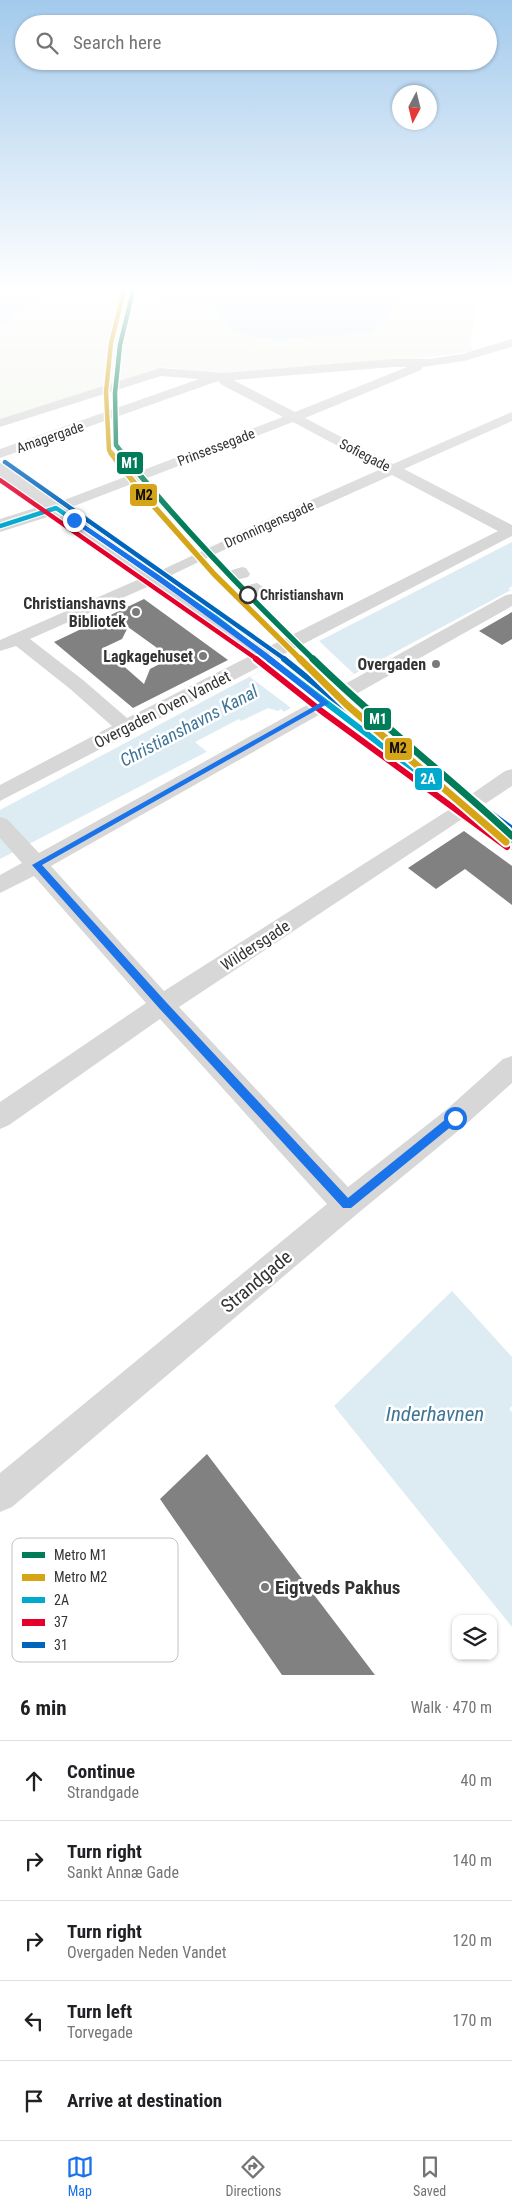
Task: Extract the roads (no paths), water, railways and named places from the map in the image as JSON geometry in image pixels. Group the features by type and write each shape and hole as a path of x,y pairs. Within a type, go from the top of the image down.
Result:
{"street":[{"path":"0,423 160,372 216,377 315,369"},
{"name":"Prinsessegade","path":"0,526 56,508 292,418 412,369"},
{"name":"Sofiegade","path":"216,377 511,530"},
{"name":"Amagergade","path":"0,454 216,377"},
{"name":"Dronningensgade","path":"0,646 512,416"},
{"path":"0,469 157,577 270,658 323,702 512,840"},
{"name":"Overgaden Oven Vandet","path":"0,794 125,727 270,658 511,530"},
{"path":"0,885 323,702 512,599"},
{"path":"18,639 76,684 125,727"},
{"name":"Wildersgade","path":"0,1117 162,1005 466,808 512,776"},
{"path":"0,824 162,1005 347,1205"},
{"name":"Strandgade","path":"0,1495 347,1205 455,1118 512,1067"}],"water":[{"name":"Christianshavns Kanal","path":"512,542 512,586 508,589 511,590 291,708 0,859 0,810 226,689"},
{"name":"Inderhavnen","path":"452,1291 512,1357 512,1406 509,1409 512,1412 512,1627 334,1406"}],"metro line":[{"name":"M2","path":"108,369 106,392 109,450 143,494 214,574 347,705 506,842"},
{"name":"M1","path":"117,369 115,393 116,445 150,488 221,568 353,698 470,797 512,836"}],"place":[{"name":"Christianshavn","path":"248,595"},
{"name":"Christianshavns Bibliotek","path":"136,612"},
{"name":"Lagkagehuset","path":"203,656"},
{"name":"Overgaden","path":"436,664"},
{"name":"Eigtveds Pakhus","path":"265,1587"}]}
